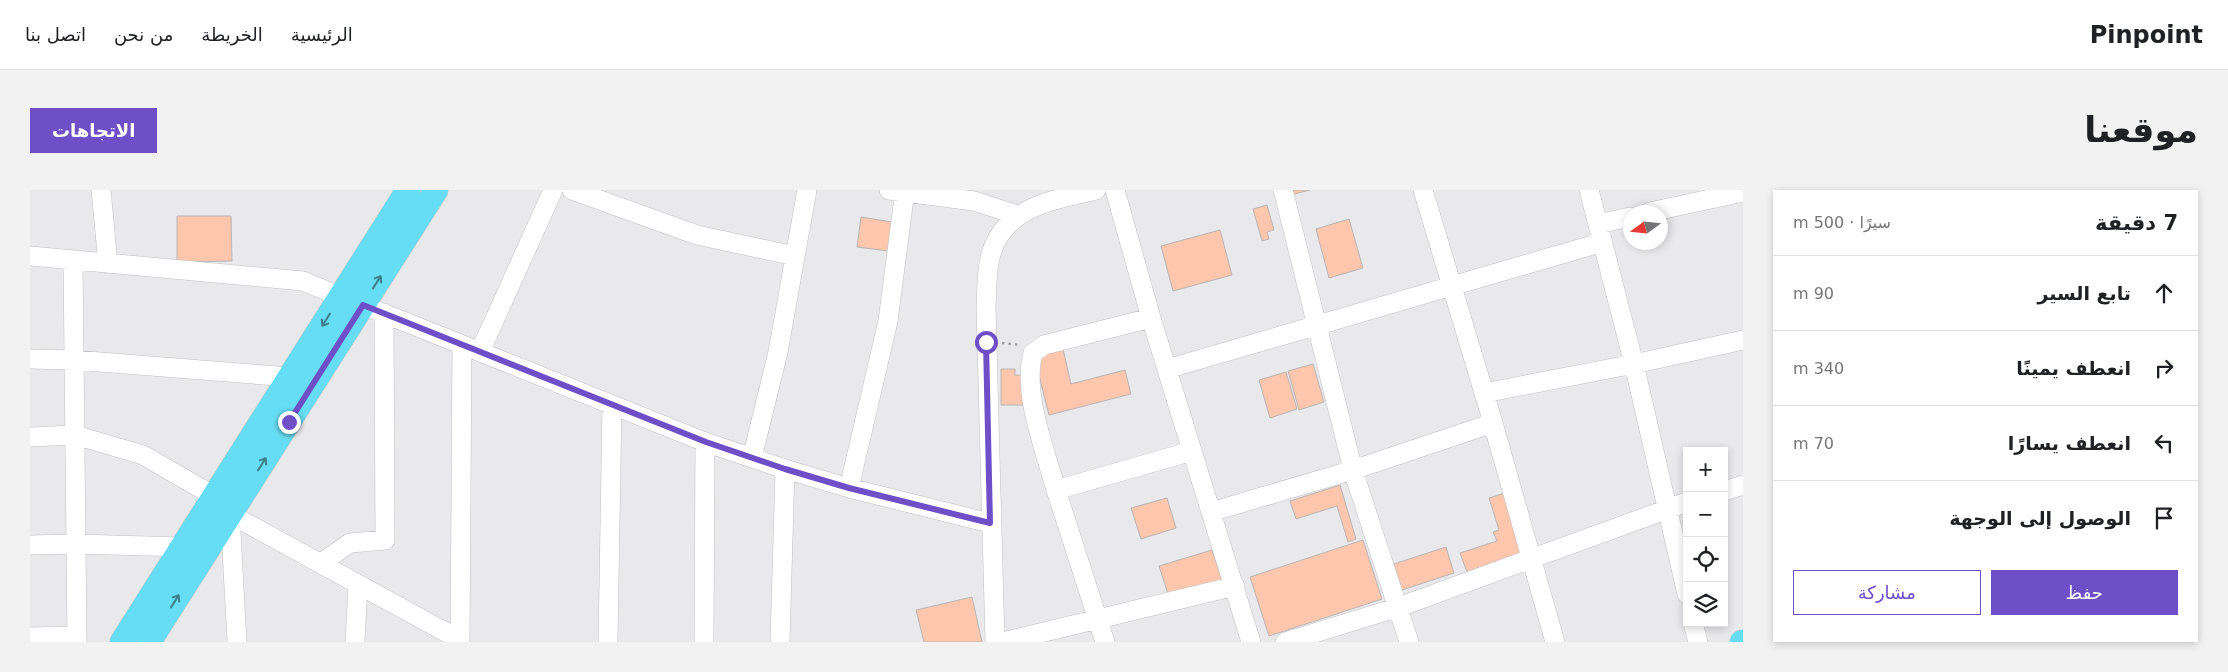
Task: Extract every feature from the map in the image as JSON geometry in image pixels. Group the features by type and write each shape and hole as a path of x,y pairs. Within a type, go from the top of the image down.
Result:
{"main road":[{"path":"122,642 408,190"},
{"path":"148,642 230,514 373,309 436,190"}],"street":[{"path":"101,190 108,264"},
{"path":"480,352 553,190"},
{"path":"572,190 697,235 795,256"},
{"path":"752,458 778,352 807,190"},
{"path":"995,642 986,342 987,278 991,254 999,236 1017,215 1035,205 1096,190"},
{"path":"1115,190 1166,369 1251,642"},
{"path":"1283,190 1353,470 1409,642"},
{"path":"1423,190 1493,423 1555,642"},
{"path":"1589,190 1634,364 1684,582"},
{"path":"849,488 888,321 899,191 974,201 1017,215"},
{"path":"1668,208 1743,192"},
{"path":"1598,224 1623,219"},
{"path":"1166,369 1603,242"},
{"path":"30,256 302,281 341,297"},
{"path":"30,637 77,639 73,260"},
{"path":"321,563 350,543 385,540 373,309 706,442 752,458 849,488 990,523"},
{"path":"1105,642 1056,490 1032,402 1029,367 1033,353 1044,345 1151,318"},
{"path":"1484,393 1634,364 1743,340"},
{"path":"230,514 460,641 462,345"},
{"path":"30,359 74,360 290,377"},
{"path":"608,642 612,405"},
{"path":"1211,512 1353,470 1493,423"},
{"path":"30,437 75,435 143,455 214,496"},
{"path":"704,642 706,442"},
{"path":"1056,490 1192,451"},
{"path":"780,642 785,469"},
{"path":"1728,490 1743,485"},
{"path":"1285,642 1399,607 1683,503"},
{"path":"230,514 236,642"},
{"path":"30,545 76,544 182,547"},
{"path":"355,642 358,584"},
{"path":"1003,642 1234,586"},
{"path":"1695,627 1698,642"}],"path":[{"path":"986,342 1025,346 1033,353"}],"building":[{"path":"1293,190 1310,190 1294,194"},
{"path":"1267,205 1274,230 1267,232 1269,239 1262,241 1253,209"},
{"path":"177,216 231,216 232,261 177,262"},
{"path":"861,217 892,222 888,251 857,247"},
{"path":"1349,219 1363,268 1329,278 1316,229"},
{"path":"1220,230 1232,275 1173,291 1161,246"},
{"path":"1063,349 1071,384 1125,370 1131,394 1049,415 1034,356"},
{"path":"1313,364 1324,402 1299,410 1288,371"},
{"path":"1001,369 1015,369 1015,375 1024,375 1024,405 1001,405"},
{"path":"1286,372 1297,409 1270,418 1259,380"},
{"path":"1340,485 1356,539 1348,542 1337,506 1296,519 1290,501"},
{"path":"1505,493 1526,551 1467,572 1460,553 1497,541 1493,532 1499,530 1489,498"},
{"path":"1167,498 1176,528 1141,539 1131,508"},
{"path":"1363,540 1382,599 1269,636 1250,577"},
{"path":"1446,547 1454,573 1402,590 1394,564"},
{"path":"1212,550 1222,580 1169,597 1159,566"},
{"path":"972,597 982,642 924,642 916,610"}],"route":[{"path":"289,422 363,305 706,442 752,458 849,488 990,523 986,342"}]}
